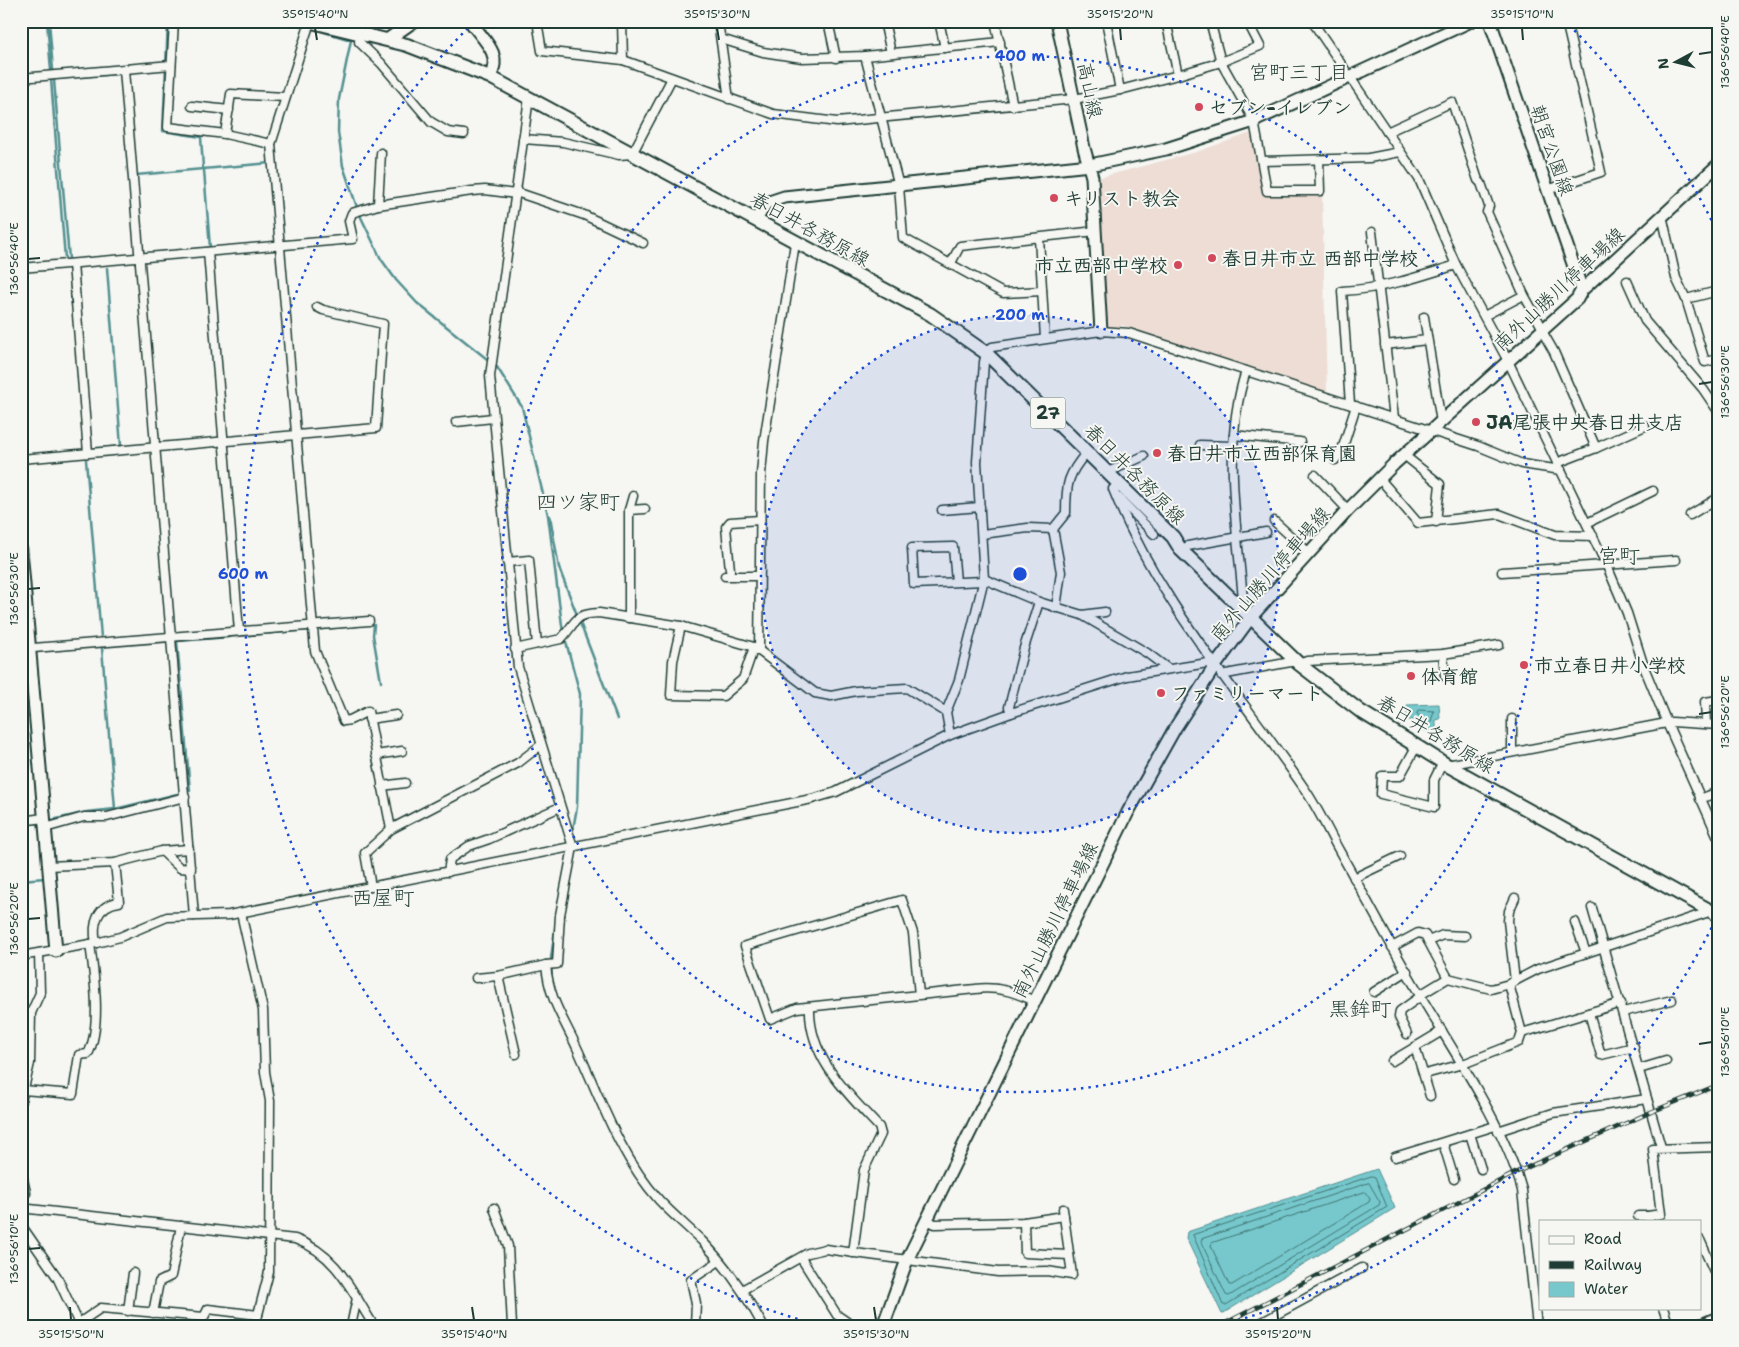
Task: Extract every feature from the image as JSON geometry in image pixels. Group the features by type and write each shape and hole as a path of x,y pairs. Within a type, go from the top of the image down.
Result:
{"main road":[{"name":"春日井各務原線","path":"309,22 387,40 450,60 490,77 756,220 795,243 930,314 986,353 1108,472 1117,489 1173,537 1181,550 1298,663 1360,711 1416,747 1713,912"}],"street":[{"path":"174,21 168,127 224,134 271,144"},
{"path":"470,21 493,50 496,61 490,77"},
{"path":"537,21 542,51 623,60 729,100 773,114 806,120 837,122 881,120 1013,106 1074,99 1120,90 1221,62 1260,46 1247,21"},
{"path":"622,21 623,60"},
{"path":"718,21 729,100"},
{"path":"828,21 836,58"},
{"path":"884,21 891,53"},
{"path":"939,21 944,48"},
{"path":"995,21 1013,106"},
{"name":"高山線","path":"1057,21 1090,165 1096,232 1101,330"},
{"path":"1106,21 1120,90"},
{"path":"1166,21 1178,75"},
{"path":"1210,21 1221,62 1254,121 1267,191 1320,191 1319,160"},
{"path":"1312,21 1419,179 1456,265 1508,361 1607,566 1627,613 1644,668 1718,837"},
{"path":"756,220 766,203 784,197 1090,165 1166,149 1254,121 1471,21"},
{"name":"朝宮公園線","path":"1490,21 1582,290"},
{"path":"1547,190 1601,172 1566,21"},
{"path":"309,22 271,144 314,651 344,721 368,711 391,829"},
{"path":"387,40 412,22"},
{"path":"360,34 359,42 381,64 431,122 448,132 464,134"},
{"path":"722,39 802,58 865,56 1000,42"},
{"path":"865,56 899,186 903,238 1004,293 1042,291"},
{"path":"21,78 171,65"},
{"path":"124,70 194,916"},
{"path":"523,139 563,142 619,155 632,154 672,78"},
{"path":"224,134 231,94 285,97"},
{"path":"476,978 498,976 557,964 560,915 569,848 560,808 518,667 506,562 490,376 529,98"},
{"path":"1387,132 1452,102 1478,180 1481,183 1489,206 1486,212 1524,295 1554,352 1596,448"},
{"path":"192,106 228,110"},
{"path":"1262,161 1369,158 1400,152"},
{"path":"378,205 382,153"},
{"name":"南外山勝川停車場線","path":"883,1326 907,1260 1128,812 1175,728 1217,668 1247,614 1380,478 1577,299 1582,290 1718,165"},
{"path":"21,268 353,239 349,221 352,213 378,205 485,190 516,193 584,215 643,243"},
{"path":"1662,215 1676,278 1686,299 1705,362 1718,359"},
{"path":"950,263 960,246 1096,232"},
{"path":"1372,232 1394,418"},
{"path":"1039,238 1045,338"},
{"path":"681,626 673,661 671,695 723,696 743,679 756,649 764,441 795,243"},
{"path":"208,252 239,631"},
{"path":"73,264 88,453"},
{"path":"1335,460 1342,450 1353,405 1342,291 1416,278 1456,265"},
{"path":"1627,281 1645,321 1715,401 1718,411"},
{"path":"1686,299 1718,291"},
{"path":"1484,316 1524,295"},
{"path":"21,459 376,428 383,324 317,307"},
{"path":"1424,316 1441,422"},
{"path":"950,736 946,712 959,680 984,580 977,462 986,353 992,347 1101,330 1129,333 1478,446 1522,464 1559,467 1645,426"},
{"path":"1385,345 1427,340"},
{"path":"1246,371 1238,395 1232,446 1238,536 1247,614"},
{"path":"456,422 493,418"},
{"path":"1234,435 1300,442"},
{"path":"1200,445 1232,446"},
{"path":"1056,608 1060,572 1053,529 1066,513 1066,484 1073,468 1087,452"},
{"path":"1108,472 1144,456"},
{"path":"1404,456 1440,484 1436,522"},
{"path":"1315,476 1348,510"},
{"path":"1380,478 1418,523 1499,514 1555,535 1593,536"},
{"path":"1117,489 1154,534"},
{"path":"1117,489 1125,518 1147,563 1180,616 1306,790 1392,946 1463,1064 1496,1129 1517,1172 1522,1190 1537,1326"},
{"path":"1587,523 1653,491"},
{"path":"629,618 630,510 632,496"},
{"path":"1690,515 1718,498"},
{"path":"942,510 980,507"},
{"path":"630,510 645,509"},
{"path":"759,576 727,573 726,527 730,522 760,520"},
{"path":"1274,521 1308,552"},
{"path":"982,534 1028,528 1053,529"},
{"path":"1181,550 1188,546 1266,532"},
{"path":"956,582 953,546 912,548 914,584 956,582 984,580 1039,602 1082,615 1147,653 1167,668"},
{"path":"21,550 25,649 56,951"},
{"path":"506,562 529,560 537,644"},
{"path":"1502,572 1676,560"},
{"path":"1011,713 1009,708 1024,648 1039,602"},
{"path":"1082,615 1106,612"},
{"path":"515,649 561,639 577,617 586,613 599,613 681,626 756,649 815,693 831,696 856,691 906,688 946,712"},
{"path":"25,649 369,621"},
{"path":"21,956 93,944 120,936 167,917 241,912 569,848 836,792 950,736 1011,713 1127,676 1167,668 1217,668 1443,654 1499,645"},
{"path":"1443,654 1445,676"},
{"path":"1706,724 1705,702 1718,700"},
{"path":"369,719 396,715"},
{"path":"1512,719 1512,752"},
{"path":"1416,747 1400,776 1382,776 1381,794 1434,807 1434,780 1445,763 1667,723 1718,725"},
{"path":"371,887 365,853 391,829 518,763 541,745"},
{"path":"376,755 402,751"},
{"path":"382,786 405,783"},
{"path":"1700,799 1718,792"},
{"path":"21,821 44,823 84,817 107,817 185,797"},
{"path":"448,872 450,859 469,846 489,840 560,808"},
{"path":"48,866 115,863 162,851 189,849"},
{"path":"162,851 180,868 191,869"},
{"path":"1354,878 1400,856"},
{"path":"23,1090 73,1094 78,1055 88,1054 93,1045 96,994 93,927 102,910 108,904 119,902 115,863"},
{"path":"1425,1074 1463,1064 1519,1042 1522,1033 1512,983 1508,921 1509,912 1515,898"},
{"path":"919,995 913,933 902,900 746,946 770,1019 797,1008 986,988 1012,991 1035,1001"},
{"path":"1592,908 1634,1047 1661,1147"},
{"path":"241,912 262,1010 265,1072 270,1102 269,1272 255,1326"},
{"path":"1392,946 1418,933 1425,935 1448,978 1491,989 1512,983 1538,969 1713,912"},
{"path":"1575,922 1586,953"},
{"path":"1428,941 1443,935 1465,936"},
{"path":"21,1101 30,1063 31,1013 40,993 39,954"},
{"path":"546,965 548,985 553,1002 628,1157 659,1200 719,1261 742,1290 762,1326"},
{"path":"1374,992 1407,972"},
{"path":"498,976 516,1054"},
{"path":"1407,1034 1399,1018 1400,1011 1448,978"},
{"path":"1623,1012 1672,1000"},
{"path":"1522,1033 1621,1003"},
{"path":"810,1007 814,1037 822,1056 841,1087 879,1127 881,1134 864,1170 853,1253"},
{"path":"1589,1013 1601,1055 1634,1047"},
{"path":"1392,1061 1442,1031"},
{"path":"1416,1047 1430,1096"},
{"path":"1639,1068 1666,1061"},
{"path":"1395,1157 1470,1134 1496,1129 1553,1113 1647,1099"},
{"path":"1470,1134 1481,1169"},
{"path":"1442,1143 1454,1179"},
{"path":"1638,1216 1649,1219 1661,1214 1653,1149 1661,1147 1718,1147"},
{"path":"21,1170 26,1193 21,1196"},
{"path":"21,1208 295,1238 310,1244 326,1254 374,1326"},
{"path":"494,1208 508,1246 512,1326"},
{"path":"742,1290 815,1250 853,1253 998,1272 1047,1272 1072,1275 1064,1213 1024,1222 935,1224 927,1220"},
{"path":"1024,1222 1025,1253 1069,1255"},
{"path":"21,1225 57,1277 80,1324 101,1308 204,1317 208,1309 258,1315"},
{"path":"153,1314 159,1282 170,1276 181,1226"},
{"path":"1702,1244 1718,1280"},
{"path":"801,1258 837,1315 851,1325"},
{"path":"695,1326 696,1303 692,1280 719,1261"},
{"path":"1255,1326 1362,1268"},
{"path":"128,1311 133,1273"},
{"path":"351,1326 357,1298"},
{"path":"1664,1310 1669,1326"},
{"path":"1699,1326 1718,1318"}],"shaded area":[{"name":"春日井市立 西部中学校","path":"1251,133 1254,135 1265,193 1322,194 1327,395 1121,325 1120,328 1108,328 1104,323 1098,178 1196,152"}],"water":[{"path":"1439,704 1440,719 1436,720 1436,734 1431,734 1418,726 1418,720 1407,720 1407,705"},
{"path":"1377,1169 1395,1208 1222,1314 1186,1238 1187,1232"}],"waterway":[{"path":"47,21 51,71"},
{"path":"49,21 53,70"},
{"path":"168,21 163,131 201,137 203,168"},
{"path":"283,21 306,27"},
{"path":"311,28 351,40 339,99 338,132 343,166 359,213 381,259 396,280 417,303 497,367 522,407 548,515 563,633"},
{"path":"65,259 51,79 118,74"},
{"path":"54,80 69,259"},
{"path":"136,175 271,163"},
{"path":"204,170 210,248"},
{"path":"43,270 66,267"},
{"path":"90,449 121,446 107,268"},
{"path":"70,273 72,305"},
{"path":"86,460 101,637"},
{"path":"21,498 25,548"},
{"path":"548,515 550,516 559,568 617,719"},
{"path":"370,624 374,625 373,635 381,682"},
{"path":"249,635 357,626"},
{"path":"190,791 177,641 230,637"},
{"path":"565,638 580,694 577,807 572,835"},
{"path":"102,648 115,809"},
{"path":"52,820 87,812 115,809 177,794"},
{"path":"30,824 38,823"},
{"path":"21,880 45,878 45,876"},
{"path":"552,981 551,958 556,922"},
{"path":"563,1011 599,1087"}],"railway":[{"path":"1220,1326 1517,1172 1651,1112 1718,1085"}],"place":[{"name":"セブン-イレブン","path":"1199,107"},
{"name":"キリスト教会","path":"1054,198"},
{"name":"春日井市立 西部中学校","path":"1212,258"},
{"name":"市立西部中学校","path":"1178,265"},
{"name":"JA尾張中央春日井支店","path":"1476,422"},
{"name":"春日井市立西部保育園","path":"1157,453"},
{"name":"市立春日井小学校","path":"1524,665"},
{"name":"体育館","path":"1411,676"},
{"name":"ファミリーマート","path":"1161,693"}],"district":[{"name":"宮町三丁目","path":"1299,72"},
{"name":"四ツ家町","path":"578,502"},
{"name":"宮町","path":"1619,556"},
{"name":"西屋町","path":"383,898"},
{"name":"黒鉾町","path":"1360,1009"}]}
